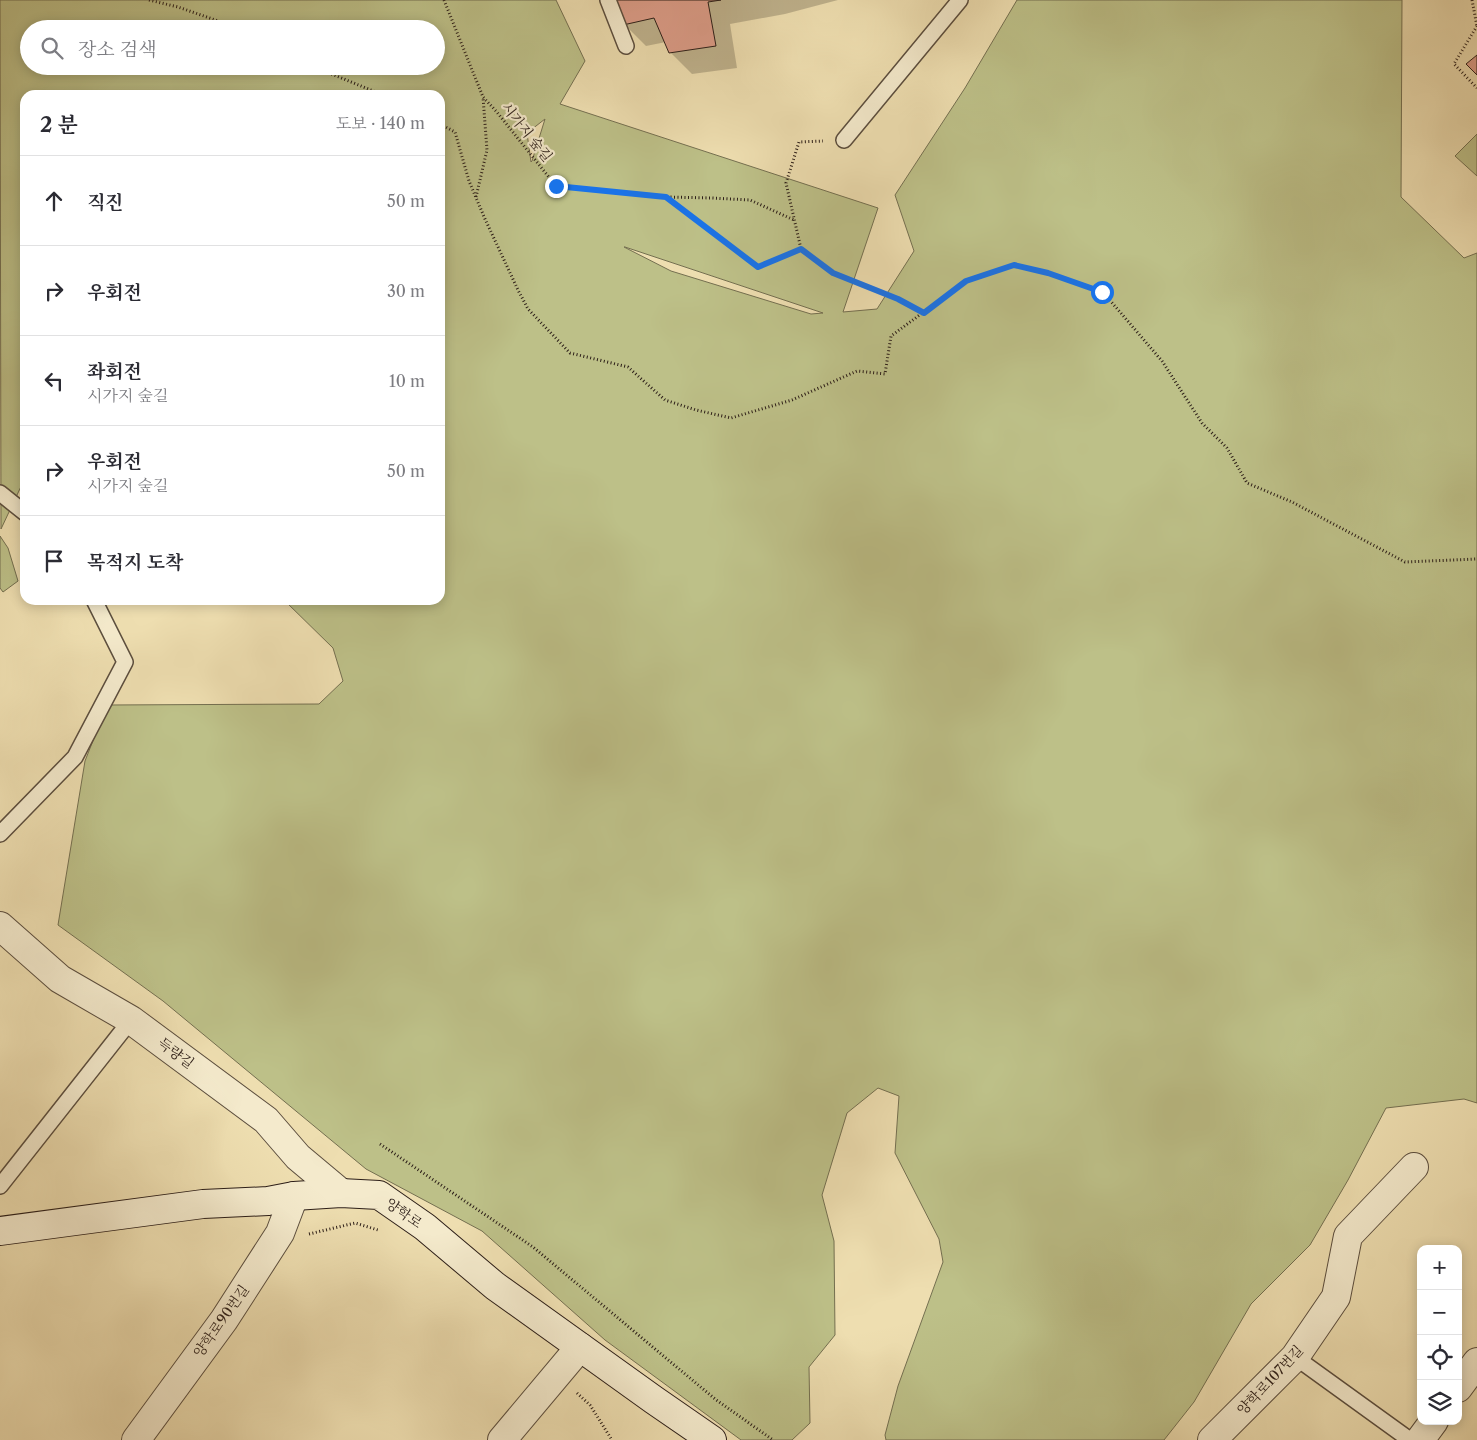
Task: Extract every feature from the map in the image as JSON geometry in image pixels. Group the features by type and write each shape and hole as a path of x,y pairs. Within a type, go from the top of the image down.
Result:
{"street":[{"name":"득량길","path":"0,926 60,979 131,1020 266,1120 298,1157 341,1193"},
{"name":"양학로107번길","path":"1212,1440 1295,1357 1336,1297 1348,1236 1414,1167"},
{"name":"양학로","path":"0,1231 203,1204 341,1193 379,1195 424,1227 495,1286 712,1440"},
{"name":"양학로90번길","path":"136,1440 229,1312 280,1233 294,1196"},
{"path":"502,1440 580,1347"},
{"path":"1462,1383 1477,1362"},
{"path":"1420,1440 1431,1425"}],"lane":[{"path":"608,0 626,46"},
{"path":"844,140 960,0"},
{"path":"0,493 20,509"},
{"path":"0,834 75,757 125,662 96,605"},
{"path":"0,1186 131,1020"},
{"path":"1295,1357 1410,1440"}],"path":[{"path":"149,0 178,7 215,20"},
{"name":"시가지 숲길","path":"444,0 483,97 556,186 666,197 750,200 794,220"},
{"path":"1472,0 1477,26 1454,64 1477,88"},
{"path":"334,75 371,90"},
{"path":"476,198 487,150 483,97"},
{"path":"445,127 455,132 469,181 476,198 528,309 570,353 628,367 665,400 731,418 792,400 856,371 885,374 891,336 966,281 1014,265 1048,273 1102,292 1162,361 1202,423 1227,448 1247,483 1292,502 1405,562 1477,559"},
{"path":"844,140 799,142 786,183 801,249 833,273 898,299 924,313"},
{"path":"666,197 758,267 801,249"},
{"path":"380,1144 534,1248 715,1399 773,1440"},
{"path":"301,1236 354,1223"}],"green space":[{"path":"0,0 556,0 585,61 560,104 878,208 843,312 877,309 914,251 895,195 965,88 1017,0 1402,0 1401,197 1464,258 1477,253 1477,1103 1464,1099 1386,1108 1348,1180 1310,1245 1251,1304 1194,1402 1164,1440 886,1440 885,1435 898,1386 943,1262 939,1239 895,1153 899,1096 878,1088 847,1113 822,1195 834,1241 835,1335 809,1367 810,1423 792,1440 741,1440 605,1340 482,1231 366,1169 163,1001 58,925 85,761 107,705 319,704 343,681 333,648 289,605 445,605 445,90 20,90 20,489 1,529","holes":["545,119 532,161 531,162 527,133","624,247 823,313 811,314 671,271"]},
{"path":"1477,134 1477,176 1455,156"},
{"path":"0,536 8,548 18,581 3,592 0,588"}],"building":[{"path":"615,0 721,0 708,2 716,46 669,53 654,18 623,25"},
{"path":"1477,55 1477,75 1466,64"}],"route":[{"path":"556,186 666,197 758,267 801,249 833,273 898,299 924,313 966,281 1014,265 1048,273 1102,292"}]}
